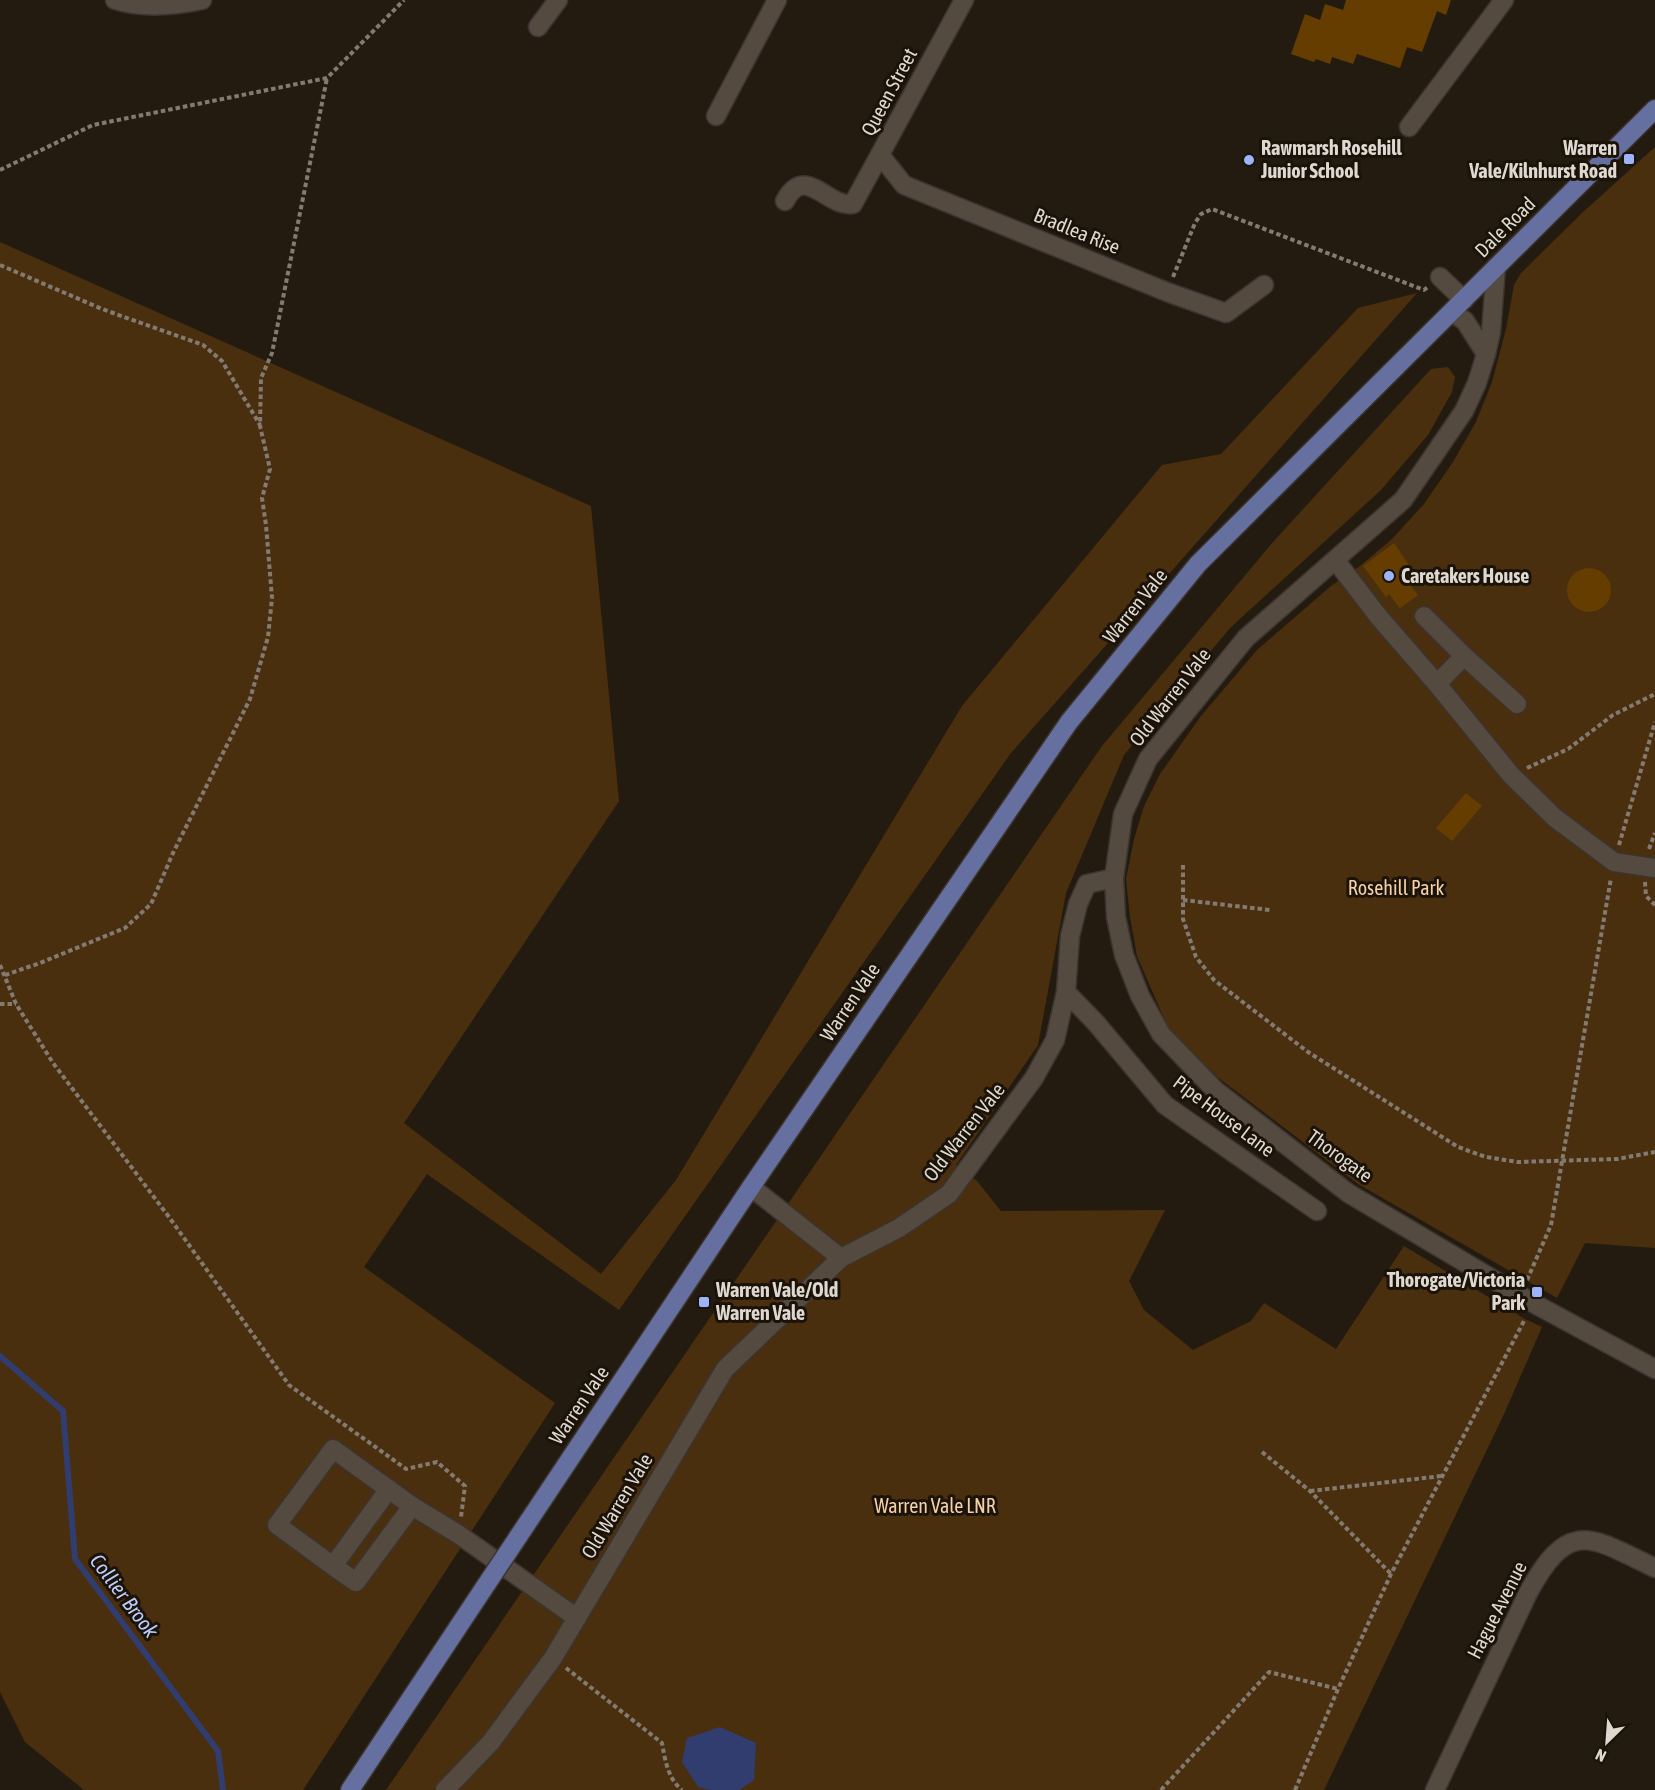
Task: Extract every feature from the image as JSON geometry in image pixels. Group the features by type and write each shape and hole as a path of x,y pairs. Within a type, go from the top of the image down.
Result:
{"main road":[{"name":"Dale Road","path":"1458,306 1655,109"},
{"name":"Warren Vale","path":"350,1790 751,1187 1069,722 1198,564 1458,306"}],"street":[{"path":"115,0 151,5 201,0"},
{"path":"538,27 558,0"},
{"path":"716,116 777,0"},
{"name":"Queen Street","path":"785,201 790,191 801,185 808,186 843,204 853,204 964,0"},
{"path":"1409,127 1504,0"},
{"name":"Bradlea Rise","path":"880,155 904,184 1167,292 1226,313 1264,285"},
{"name":"Old Warren Vale","path":"445,1790 491,1742 553,1658 725,1369 841,1258 899,1228 949,1194 1035,1078 1055,1040 1066,992 1070,936 1078,904 1087,884 1114,878 1123,814 1148,759 1246,638 1336,561 1402,500 1464,411 1477,383 1491,332 1496,267"},
{"path":"1440,277 1486,354"},
{"path":"1336,561 1378,616 1437,684 1511,776 1555,818 1614,862 1655,868"},
{"path":"1424,616 1517,704"},
{"path":"1437,684 1464,656"},
{"name":"Thorogate","path":"1114,878 1116,916 1124,955 1140,996 1161,1034 1215,1090 1348,1193 1527,1299 1655,1369"},
{"name":"Pipe House Lane","path":"1066,992 1096,1023 1165,1105 1317,1212"},
{"path":"751,1187 841,1258"},
{"path":"412,1506 356,1582 278,1525 333,1449 412,1506 458,1534 577,1618"},
{"path":"333,1566 389,1490"},
{"name":"Hague Avenue","path":"1442,1787 1528,1593 1542,1568 1555,1552 1573,1540 1596,1541 1655,1568"}],"path":[{"path":"5,975 125,928 151,903 173,853 250,699 268,637 273,597 262,498 270,470 260,426 261,378 272,353 327,78 404,0"},
{"path":"0,170 93,125 327,78"},
{"path":"1167,292 1195,224 1201,214 1212,209 1424,290 1440,277"},
{"path":"0,265 102,309 202,345 222,361 260,426"},
{"path":"1511,776 1568,749 1612,715 1655,694"},
{"path":"1295,1790 1391,1574 1443,1476 1527,1299 1551,1225 1614,862 1655,722"},
{"path":"1184,865 1182,919 1196,957 1214,980 1308,1052 1458,1148 1486,1157 1518,1162 1617,1159 1655,1152"},
{"path":"1183,900 1270,910"},
{"path":"0,964 16,1004 53,1063 169,1217 289,1385 406,1469 437,1462 465,1486 458,1534"},
{"path":"0,1005 16,1004"},
{"path":"1262,1452 1310,1491 1391,1574"},
{"path":"1310,1491 1443,1476"},
{"path":"553,1658 662,1743 667,1766 675,1785 682,1790"},
{"path":"1161,1790 1269,1672 1338,1689"}],"green space":[{"name":"Rosehill Park","path":"1655,147 1655,1248 1585,1243 1557,1298 1358,1184 1216,1076 1170,1032 1137,956 1126,879 1134,839 1144,806 1160,774 1201,716 1257,650 1331,586 1360,566 1392,539 1424,504 1453,462 1476,422 1492,382 1506,329 1514,285 1521,273 1581,214"},
{"path":"0,242 591,506 619,801 404,1123 601,1274 676,1180 962,706 1162,465 1221,454 1358,308 1417,293 1011,753 619,1310 427,1174 364,1267 555,1403 303,1790 84,1790 25,1742 0,1692"},
{"name":"Warren Vale LNR","path":"1448,367 1455,377 1452,392 1428,435 1381,490 1230,628 1124,755 1066,893 1038,1045 956,1165 977,1181 1001,1211 1165,1210 1129,1281 1144,1310 1193,1350 1251,1321 1264,1303 1336,1349 1404,1246 1542,1327 1504,1414 1324,1790 386,1790 1102,746 1273,542 1431,369"}],"water":[{"path":"720,1727 756,1743 754,1780 739,1790 710,1790 698,1787 682,1762 687,1738"}],"building":[{"path":"1346,0 1451,0 1446,15 1437,11 1422,52 1407,47 1400,68 1357,54 1353,64 1332,57 1330,64 1316,59 1314,62 1291,54 1305,14 1320,20 1325,4 1343,10"},
{"name":"Caretakers House","path":"1394,543 1411,568 1404,573 1418,595 1400,608 1389,594 1386,597 1363,566"},
{"path":"1589,568 1605,574 1611,590 1605,606 1589,612 1573,606 1567,590 1573,574"},
{"path":"1466,793 1482,806 1452,841 1436,828"}],"waterway":[{"name":"Collier Brook","path":"0,1356 63,1411 75,1559 218,1751 223,1790"}],"place":[{"name":"Warren Vale/Kilnhurst Road","path":"1629,159"},
{"name":"Rawmarsh Rosehill Junior School","path":"1249,160"},
{"name":"Caretakers House","path":"1389,576"},
{"name":"Thorogate/Victoria Park","path":"1537,1292"},
{"name":"Warren Vale/Old Warren Vale","path":"704,1302"}]}
